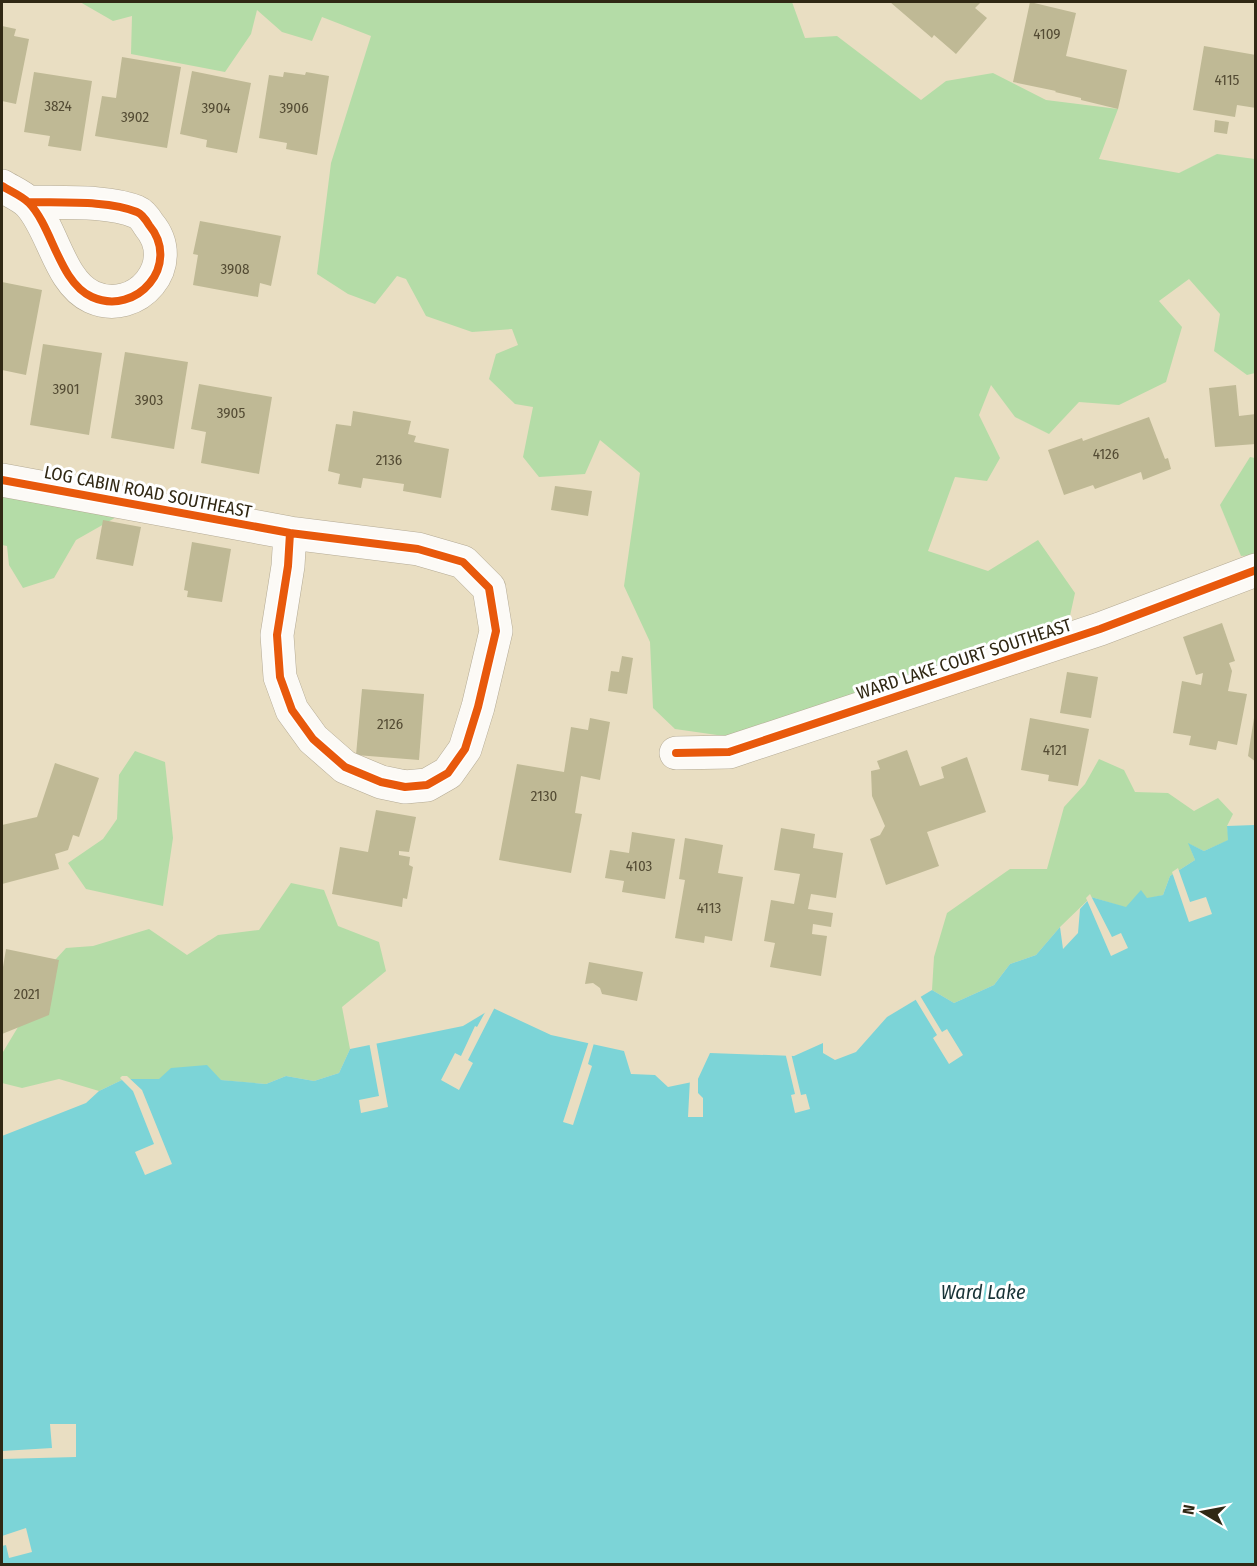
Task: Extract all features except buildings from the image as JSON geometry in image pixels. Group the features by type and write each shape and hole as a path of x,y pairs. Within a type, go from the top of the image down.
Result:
{"street":[{"name":"LOG CABIN ROAD SOUTHEAST","path":"2,480 290,533 418,549 464,562 489,588 496,631 478,707 465,749 448,773 427,785 405,787 381,782 345,767 313,739 292,710 280,677 277,635 288,566 290,533"},
{"name":"WARD LAKE COURT SOUTHEAST","path":"676,753 729,752 1100,630 1256,570"}],"green space":[{"path":"80,2 792,2 805,38 837,36 921,100 946,81 993,73 1046,100 1118,109 1099,159 1179,173 1217,154 1255,159 1255,373 1247,375 1214,351 1220,314 1189,279 1159,301 1182,327 1166,382 1119,405 1079,402 1049,434 1015,417 991,385 979,415 1000,458 987,481 955,477 928,551 988,571 1038,540 1075,593 1066,634 976,652 731,737 675,729 653,708 650,642 624,586 640,473 600,440 585,474 539,477 523,457 533,407 515,404 489,379 496,354 518,345 512,329 472,332 426,316 406,279 397,276 375,304 348,294 317,274 331,163 371,36 322,17 312,41 282,32 257,10 251,34 225,72 131,54 132,16 113,21"},
{"path":"1250,457 1255,458 1255,555 1241,556 1220,505"},
{"path":"2,464 120,515 76,540 54,578 23,588 9,565 7,546 2,545"},
{"path":"135,751 165,762 173,838 163,906 86,889 68,863 103,839 117,819 119,775"},
{"path":"1099,759 1124,770 1135,792 1168,793 1194,811 1218,798 1233,814 1227,826 1229,840 1204,851 1189,844 1195,860 1170,876 1163,895 1147,899 1141,891 1127,908 1091,897 1060,927 1036,955 1010,964 994,985 954,1003 932,990 934,957 947,913 1010,869 1047,869 1064,807 1085,784"},
{"path":"291,883 324,890 338,926 379,942 386,971 342,1007 350,1049 339,1073 314,1081 286,1076 266,1084 220,1080 124,1079 99,1091 59,1079 22,1088 2,1083 3,1052 21,1022 46,970 66,948 93,946 149,929 187,955 218,935 259,930"}],"water":[{"name":"Ward Lake","path":"1255,825 1255,1564 2,1564 2,1136 86,1103 99,1091 124,1079 159,1079 171,1068 207,1065 221,1080 266,1084 286,1076 314,1081 339,1073 350,1049 463,1026 493,1008 551,1035 624,1051 631,1074 655,1075 668,1087 697,1081 710,1053 794,1056 823,1043 823,1053 835,1060 856,1052 887,1017 932,990 954,1003 994,985 1010,964 1036,955 1060,927 1063,949 1078,933 1080,909 1091,897 1126,907 1141,890 1147,898 1163,895 1170,876 1195,860 1188,843 1204,851 1228,840 1227,826"}],"pier":[{"path":"1178,868 1190,902 1206,897 1212,914 1189,922 1172,872"},
{"path":"1090,894 1112,937 1121,933 1128,948 1111,956 1086,898"},
{"path":"919,994 942,1032 947,1029 963,1055 949,1064 933,1038 937,1035 914,997"},
{"path":"494,1005 468,1060 473,1063 459,1090 441,1080 455,1053 461,1056 475,1026 477,1027 488,1007"},
{"path":"376,1041 388,1107 361,1113 359,1100 379,1096 369,1042"},
{"path":"589,1041 594,1043 588,1064 592,1066 573,1125 563,1122"},
{"path":"785,1052 791,1053 801,1095 806,1094 810,1109 795,1113 791,1095 795,1094"},
{"path":"698,1072 698,1093 703,1098 703,1117 688,1117 690,1079 695,1078"},
{"path":"127,1076 142,1090 172,1164 145,1175 135,1152 154,1144 133,1091 120,1078"},
{"path":"50,1424 76,1424 76,1457 2,1459 2,1451 52,1448"},
{"path":"26,1528 32,1552 9,1558 6,1545 2,1546 2,1536"}],"cycle path":[{"path":"2,186 29,203 44,226 64,267 81,290 92,297 109,301 125,300 139,293 150,283 157,270 160,256 158,240 147,221 139,213 126,208 98,204 28,202"},
{"path":"2,480 290,533 418,549 463,562 489,588 496,631 478,707 465,749 448,773 427,785 405,787 381,782 345,767 313,739 292,710 280,677 277,635 288,566 290,533"},
{"path":"676,753 729,752 1100,629 1256,570"}]}
